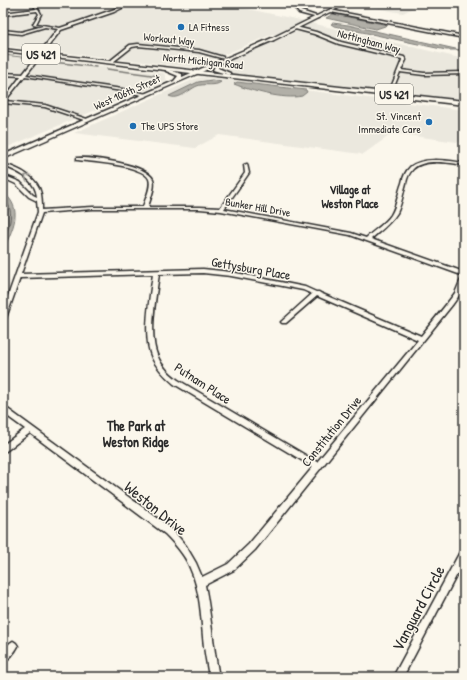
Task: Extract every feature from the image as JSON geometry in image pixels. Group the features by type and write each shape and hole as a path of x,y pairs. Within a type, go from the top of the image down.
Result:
{"main road":[{"name":"North Michigan Road","path":"3,50 168,70 228,74 307,83 318,86"},
{"name":"North Michigan Road","path":"85,59 112,61 297,85 318,86 464,103"}],"street":[{"path":"34,3 40,16 34,24 60,29 113,11 120,8 123,3"},
{"path":"290,3 300,12 318,17"},
{"name":"West 106th Street","path":"3,157 228,59 346,3"},
{"path":"445,3 464,6"},
{"path":"3,14 38,10"},
{"path":"331,11 464,37"},
{"path":"3,32 24,33 45,27"},
{"name":"Nottingham Way","path":"296,28 315,33 335,42 403,58 404,60 389,94"},
{"path":"3,102 25,76 60,29"},
{"name":"Workout Way","path":"112,61 132,46 138,45 199,51 228,59"},
{"path":"219,63 215,69 228,74"},
{"path":"168,70 181,76 175,82"},
{"path":"399,71 424,74 464,73"},
{"path":"3,74 122,90 146,95"},
{"path":"3,102 45,106 88,120"},
{"path":"78,159 133,167 145,172 151,183 145,208"},
{"path":"368,239 394,213 407,174 411,168 428,162 464,164"},
{"path":"3,165 17,170 28,178 38,189 40,194 40,212 19,276 3,318"},
{"path":"221,210 246,175 246,165"},
{"path":"3,176 18,183 31,196 39,200"},
{"name":"Bunker Hill Drive","path":"40,212 93,208 200,208 221,210 344,232 368,239 464,274"},
{"name":"Gettysburg Place","path":"19,276 156,272 216,272 287,285 317,293 422,339"},
{"name":"Putnam Place","path":"156,272 150,340 154,356 160,366 176,382 318,466"},
{"name":"Constitution Drive","path":"201,582 216,576 244,555 422,339 457,294 464,279"},
{"path":"284,322 317,293"},
{"name":"Weston Drive","path":"3,409 168,531 188,554 201,582 214,677"},
{"path":"3,449 30,428"},
{"name":"Vanguard Circle","path":"398,677 464,553"},
{"path":"3,657 13,646"}],"shaded area":[{"path":"3,3 219,3 305,21 277,35 273,34 200,65 190,67 3,46"},
{"path":"361,3 398,3 417,6 403,13 357,5"},
{"path":"311,23 464,59 464,101 233,73 222,71 217,67 287,36"},
{"path":"3,54 164,73 167,80 3,149"},
{"path":"202,77 464,110 464,143 393,133 362,155 219,135 195,148 74,133"}],"water":[{"path":"333,14 388,25 376,29 326,18"},
{"path":"333,23 460,50 446,50 334,26 331,24"},
{"path":"212,80 221,82 197,86 180,96 169,96 198,82"},
{"path":"237,82 306,90 307,92 302,96 295,97 277,96 258,92 234,84"},
{"path":"3,192 14,206 15,220 3,251"}],"waterway":[{"path":"3,55 31,58"},
{"path":"44,61 96,67"},
{"path":"107,69 159,76 150,86 141,90"}],"place":[{"name":"LA Fitness","path":"181,27"},
{"name":"St. Vincent Immediate Care","path":"429,122"},
{"name":"The UPS Store","path":"133,126"}],"district":[{"name":"Village at Weston Place","path":"350,196"},
{"name":"The Park at Weston Ridge","path":"136,434"}]}
